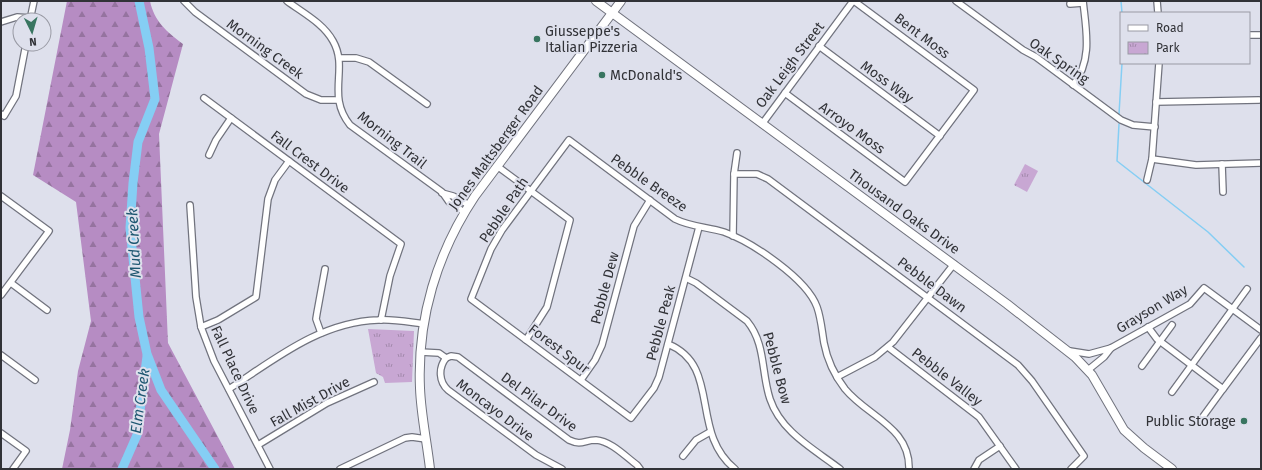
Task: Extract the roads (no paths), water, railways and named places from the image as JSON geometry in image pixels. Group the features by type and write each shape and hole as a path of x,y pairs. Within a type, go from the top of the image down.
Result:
{"main road":[{"name":"Thousand Oaks Drive","path":"596,1 954,264 1067,351 1088,370 1124,430 1144,448 1172,469"},
{"name":"Jones Maltsberger Road","path":"430,469 420,388 420,352 428,297 438,265 464,212 621,1"}],"street":[{"path":"32,12 34,1"},
{"name":"Morning Creek","path":"184,1 195,12 306,94 321,100 338,100"},
{"name":"Morning Trail","path":"287,1 325,30 335,46 339,58 338,100 344,116 354,129 442,192 469,205"},
{"name":"Oak Leigh Street","path":"762,124 854,1"},
{"name":"Bent Moss","path":"854,1 974,90 940,136"},
{"name":"Oak Spring","path":"956,1 1121,120 1133,125 1155,127"},
{"path":"1157,1 1158,12"},
{"path":"1070,4 1083,2 1087,36 1085,64 1080,76 1073,85"},
{"path":"1,22 12,19"},
{"path":"1250,35 1261,35"},
{"name":"Moss Way","path":"819,46 940,136"},
{"path":"3,115 16,96 24,52"},
{"path":"339,58 356,58 369,62 427,104"},
{"path":"1147,180 1152,159 1159,64"},
{"name":"Arroyo Moss","path":"785,93 905,182 940,136"},
{"name":"Fall Crest Drive","path":"204,98 401,244 390,276 381,320"},
{"path":"1156,102 1259,100"},
{"path":"208,155 231,118"},
{"name":"Pebble Path","path":"471,299 491,249 507,222 568,140"},
{"name":"Pebble Breeze","path":"568,140 675,219 699,228 733,236 754,247 798,279 807,289 817,307 827,355 837,377 851,396 894,430 906,448 909,469"},
{"path":"733,236 734,174 737,153"},
{"path":"1152,159 1196,165 1261,163"},
{"path":"201,327 218,320 256,297 268,198 275,180 289,162"},
{"path":"1222,164 1223,192"},
{"path":"497,166 570,220 547,307 526,340"},
{"name":"Pebble Dawn","path":"734,174 757,174 768,179 928,297 1026,373 1084,456 1071,469"},
{"name":"Morning Trail","path":"442,192 449,202 464,212"},
{"path":"1,196 49,231 1,295"},
{"name":"Pebble Dew","path":"581,380 595,360 602,344 634,226 650,200"},
{"name":"Fall Place Drive","path":"190,205 196,297 201,327 207,345 270,469"},
{"name":"Pebble Peak","path":"632,418 658,382 699,228"},
{"path":"837,377 875,357 888,347 954,264"},
{"path":"321,333 316,319 325,269"},
{"name":"Pebble Bow","path":"686,278 702,288 752,326 760,344 766,386 777,414 795,436 840,469"},
{"path":"10,283 47,310"},
{"name":"Grayson Way","path":"1067,351 1089,354 1111,348 1190,304 1204,288 1261,330"},
{"path":"1172,392 1247,289"},
{"name":"Forest Spur","path":"471,299 632,418"},
{"path":"229,389 297,345 321,333 344,325 381,320 424,324"},
{"path":"1142,366 1172,325"},
{"path":"1148,327 1159,341 1223,389"},
{"path":"1199,422 1261,338"},
{"path":"668,344 683,353 697,369 710,432 721,454 735,469"},
{"name":"Pebble Valley","path":"888,347 969,407 979,417 1016,469"},
{"name":"Grayson Way","path":"1088,370 1104,357 1111,348"},
{"path":"420,352 439,353 446,358"},
{"path":"1,355 35,380"},
{"name":"Del Pilar Drive","path":"446,358 452,356 462,360 569,440 581,444 596,440 603,442 640,469"},
{"name":"Moncayo Drive","path":"446,358 443,362 441,378 442,383 448,390 536,455 562,469"},
{"name":"Fall Mist Drive","path":"258,445 327,403 374,382"},
{"path":"682,456 696,440 710,432"},
{"path":"1,433 26,451 13,469"},
{"path":"340,469 405,438 412,437 426,439"},
{"path":"974,469 979,460 1000,446"}],"waterway":[{"name":"Mud Creek","path":"139,1 149,48 155,99 138,142 133,183 130,228 139,317 147,354 161,390 215,469"},
{"path":"1121,1 1122,12"},
{"path":"1119,114 1122,64"},
{"path":"1119,124 1117,161 1208,232 1244,267"},
{"name":"Elm Creek","path":"122,469 137,435 147,356"}],"place":[{"name":"Giusseppe's Italian Pizzeria","path":"537,39"},
{"name":"McDonald's","path":"602,75"},
{"name":"Public Storage","path":"1244,421"}]}
